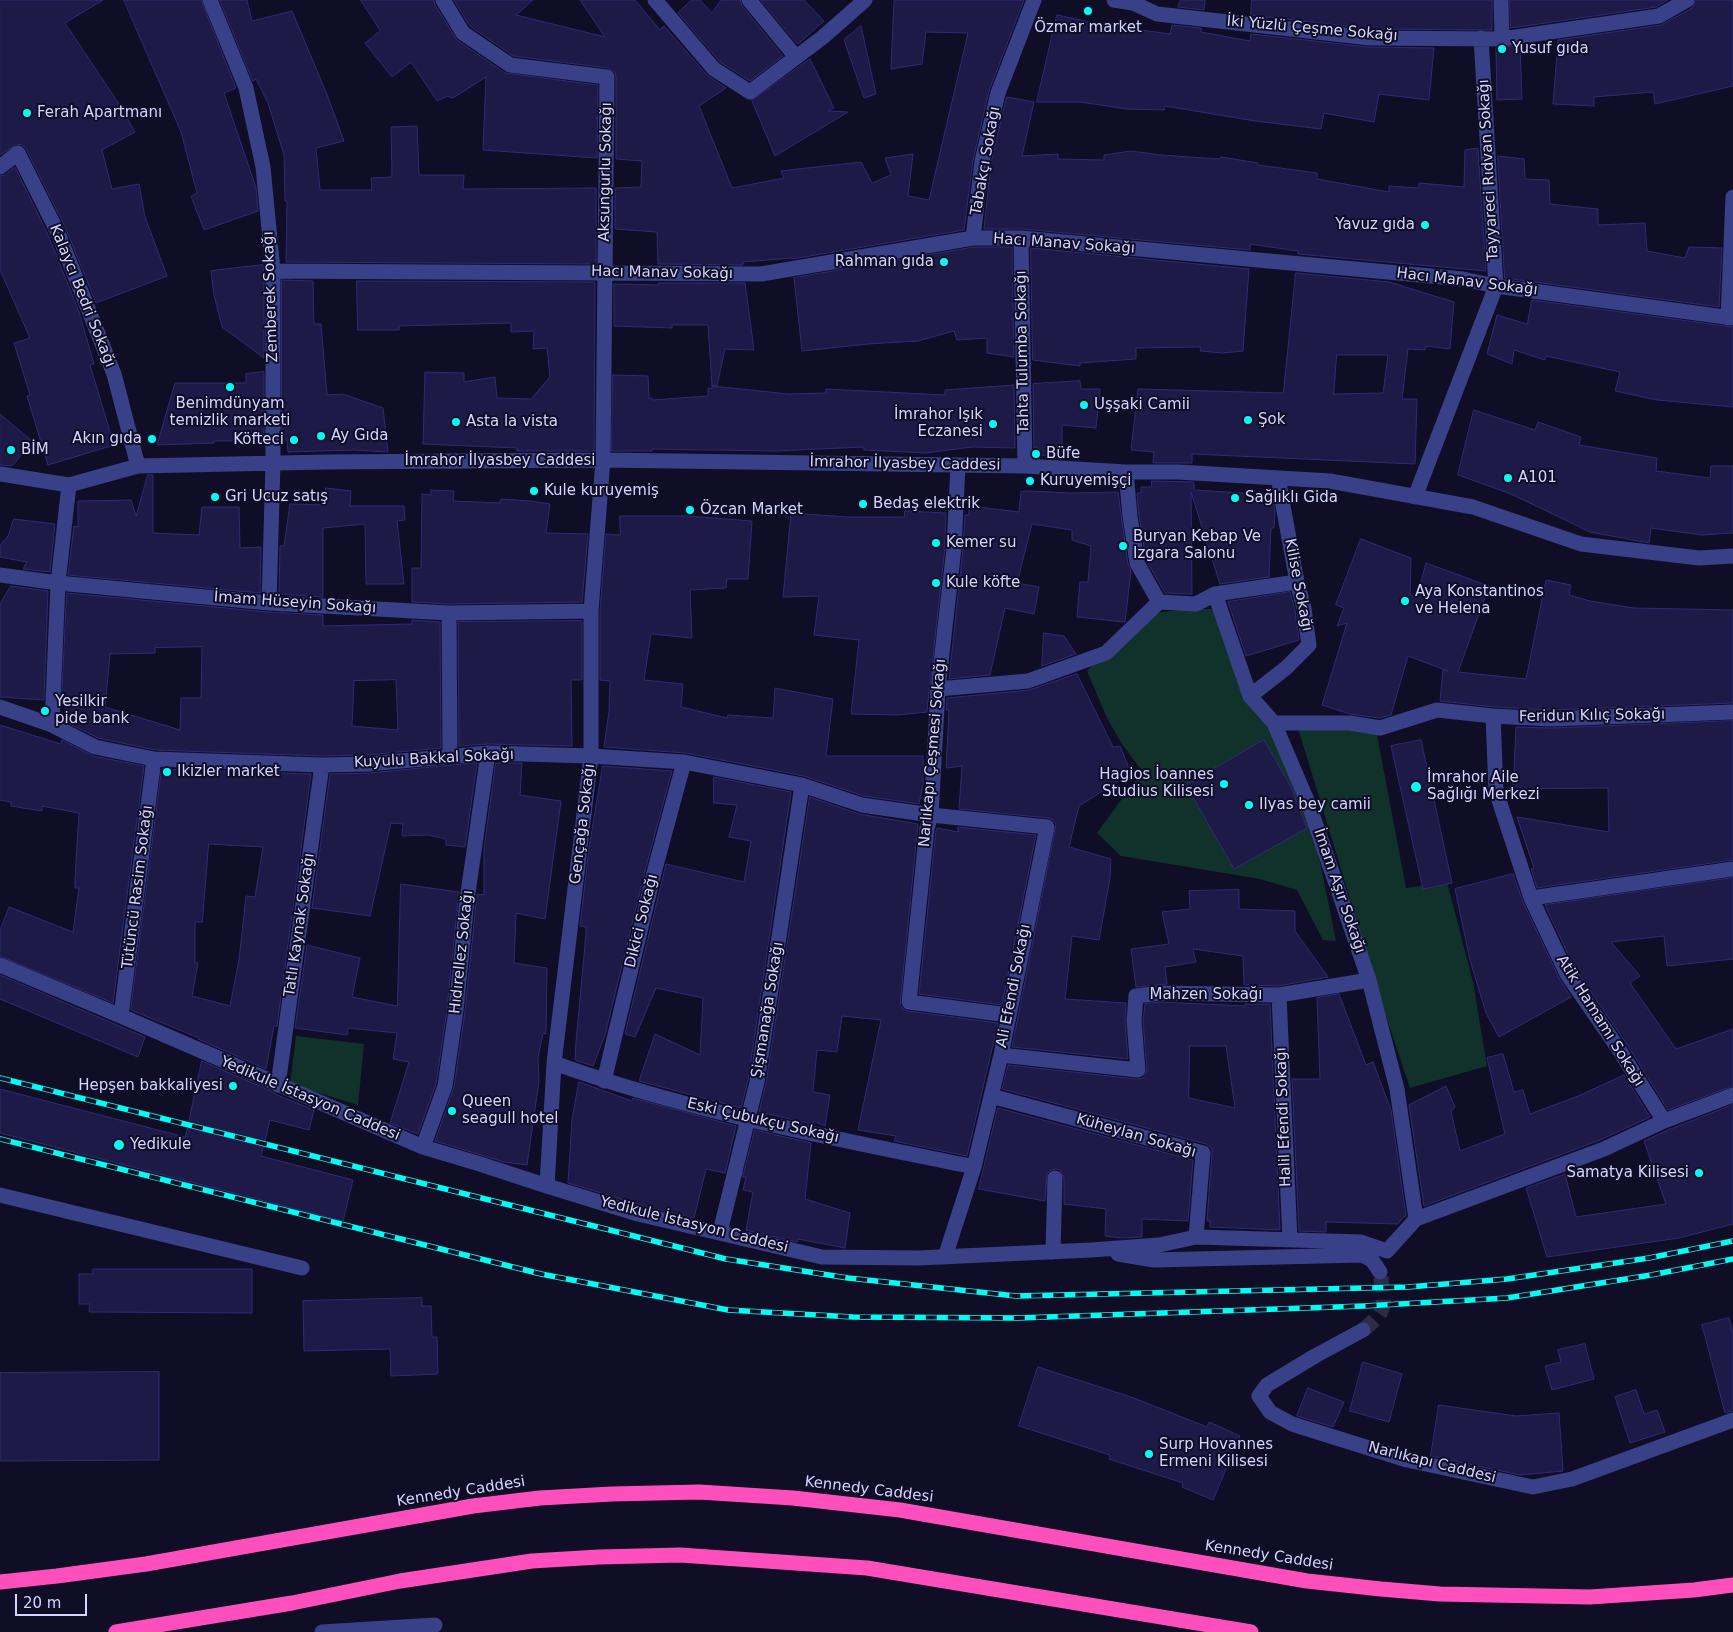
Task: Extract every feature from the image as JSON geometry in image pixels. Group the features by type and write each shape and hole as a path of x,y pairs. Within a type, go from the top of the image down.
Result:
{"highway":[{"name":"Kennedy Caddesi","path":"0,1582 66,1575 182,1558 473,1506 540,1498 699,1492 793,1498 900,1510 1298,1579 1381,1589 1450,1594 1590,1597 1694,1590 1733,1585"},
{"path":"116,1632 282,1605 400,1581 532,1561 680,1555 867,1568 1251,1632"}],"street":[{"name":"Zemberek Sokağı","path":"210,0 246,88 263,167 273,271 273,463 269,603"},
{"name":"Aksungurlu Sokağı","path":"443,0 463,33 510,65 607,77 603,460"},
{"path":"655,0 714,69 750,92 823,37 865,0"},
{"path":"749,0 796,58"},
{"name":"Tabakçı Sokağı","path":"973,238 982,161 998,93 1034,0"},
{"name":"İki Yüzlü Çeşme Sokağı","path":"1114,0 1133,2 1157,14 1370,38 1502,39 1659,16 1687,0"},
{"path":"1501,0 1502,39"},
{"name":"Tayyareci Rıdvan Sokağı","path":"1414,497 1496,286 1481,38"},
{"name":"Kalaycı Bedri Sokağı","path":"0,167 18,153 58,233 114,374 138,466"},
{"path":"1730,318 1733,197"},
{"name":"Hacı Manav Sokağı","path":"273,271 761,274 973,238 1021,238 1453,278 1496,286 1730,318"},
{"name":"Tahta Tulumba Sokağı","path":"1021,238 1025,466"},
{"name":"İmrahor İlyasbey Caddesi","path":"69,485 138,466 273,463 603,460 1025,466 1126,472 1178,472 1330,481 1473,507 1582,544 1699,558 1733,556"},
{"name":"Gençağa Sokağı","path":"547,1186 554,1063 591,756 591,611 603,460"},
{"name":"Narlıkapı Çeşmesi Sokağı","path":"958,465 954,548 938,689 931,815 927,828 909,1002 1008,1015"},
{"path":"1126,472 1137,563 1160,602"},
{"path":"0,474 69,485 58,583 52,724"},
{"name":"Kilise Sokağı","path":"1250,696 1286,668 1309,645 1304,608 1297,582 1278,478"},
{"name":"İmam Hüseyin Sokağı","path":"0,575 58,583 269,603 449,614 591,611"},
{"path":"938,689 1028,681 1106,653 1160,602 1196,604 1215,594 1297,582"},
{"name":"İmam Aşır Sokağı","path":"1215,594 1250,696 1274,723 1309,805 1369,980 1396,1089 1416,1219"},
{"path":"449,614 450,756"},
{"name":"Kuyulu Bakkal Sokağı","path":"0,707 52,724 95,747 154,759 322,765 368,764 488,753 591,756 684,762 802,785 862,805 931,815"},
{"name":"Feridun Kılıç Sokağı","path":"1274,723 1350,723 1380,728 1437,710 1493,716 1551,719 1733,712"},
{"name":"Atik Hamamı Sokağı","path":"1493,716 1496,791 1531,898 1567,974 1618,1048 1664,1121"},
{"name":"Hıdırellez Sokağı","path":"423,1147 445,1086 456,1010 467,900 488,753"},
{"name":"Tütüncü Rasim Sokağı","path":"121,1016 154,759"},
{"name":"Dikici Sokağı","path":"604,1081 655,869 684,762"},
{"name":"Tatlı Kaynak Sokağı","path":"278,1085 322,765"},
{"name":"Şişmanağa Sokağı","path":"720,1232 756,1082 774,977 802,785"},
{"name":"Ali Efendi Sokağı","path":"931,815 1047,827 1001,1055 974,1167 945,1257"},
{"path":"1531,898 1733,869"},
{"name":"Yedikule İstasyon Caddesi","path":"0,965 423,1147 638,1214 822,1257 918,1258 1091,1250 1159,1245 1196,1236 1362,1242 1387,1251 1416,1219"},
{"name":"Mahzen Sokağı","path":"1001,1055 1138,1070 1134,1021 1136,996 1161,993 1280,995 1369,980"},
{"name":"Halil Efendi Sokağı","path":"1280,995 1290,1240"},
{"name":"Eski Çubukçu Sokağı","path":"554,1063 604,1081 748,1120 974,1167"},
{"path":"1416,1219 1604,1149 1664,1121 1733,1095"},
{"name":"Küheylan Sokağı","path":"991,1096 1203,1153 1196,1236"},
{"path":"1053,1252 1055,1178"},
{"path":"0,1195 302,1268"},
{"path":"1091,1250 1154,1260 1362,1255 1372,1260 1380,1272"},
{"name":"Narlıkapı Caddesi","path":"1363,1330 1266,1385 1259,1396 1264,1406 1270,1412 1292,1424 1407,1460 1533,1487 1572,1479 1733,1420"},
{"path":"322,1632 435,1625"}],"green space":[{"path":"1186,609 1220,609 1312,822 1336,941 1323,940 1297,890 1260,879 1121,856 1097,833 1142,771 1122,744 1107,718 1087,671 1148,614"},
{"path":"1374,719 1406,888 1447,882 1473,982 1487,1066 1410,1088 1383,1007 1298,728"},
{"path":"296,1036 364,1044 358,1105 290,1084"}],"building":[{"path":"0,0 103,0 65,23 117,101 135,132 102,150 112,189 139,184 145,217 167,276 96,303 66,229 26,149 22,145 17,144 0,155"},
{"path":"124,0 201,0 236,88 224,93 256,188 258,211 204,230 191,196 197,193 181,132"},
{"path":"220,0 247,0 252,21 292,11 344,141 316,148 320,190 372,190 371,178 392,177 391,127 417,126 419,175 464,175 463,189 596,188 596,264 286,262 287,201 285,201 284,155 268,103 256,79 253,81"},
{"path":"361,0 434,0 435,5 457,40 505,73 598,85 597,158 483,150 486,77 453,98 447,96 437,101 411,62 392,77 365,43 380,31"},
{"path":"454,0 533,0 516,15 605,37 580,0 635,0 660,30 664,26 707,75 726,88 699,106 732,188 784,178 781,171 861,162 872,183 891,175 885,158 913,154 908,196 929,200 968,33 926,32 922,64 891,69 894,0 1024,0 989,91 973,160 964,230 792,259 743,262 743,265 658,264 657,232 615,229 615,188 641,187 642,161 616,159 615,72 608,68 513,56 470,26"},
{"path":"692,0 700,0 712,13 721,0 740,0 742,6 783,56 750,81 720,62 678,13"},
{"path":"761,0 804,0 824,21 798,44"},
{"path":"1181,0 1205,0 1204,10 1178,7"},
{"path":"1252,0 1492,0 1492,30 1371,29 1251,15"},
{"path":"1510,0 1668,0 1656,7 1511,28"},
{"path":"1696,0 1733,0 1733,86 1655,104 1653,92 1594,97 1594,106 1553,104 1558,40 1661,25 1692,8"},
{"path":"1057,15 1105,25 1170,34 1172,25 1201,28 1201,32 1250,41 1251,34 1369,47 1434,48 1429,100 1379,94 1374,122 1324,113 1321,129 1255,121 1165,106 1164,110 1127,109 1080,102 1037,102"},
{"path":"861,26 876,94 864,98 844,40"},
{"path":"1520,46 1522,99 1497,100 1496,48"},
{"path":"810,59 834,108 828,111 848,112 775,156 752,101"},
{"path":"1007,97 1034,102 1022,156 1058,154 1058,159 1104,160 1104,155 1131,151 1220,159 1221,157 1258,163 1258,165 1317,173 1317,179 1389,192 1389,186 1419,188 1419,183 1464,187 1465,150 1478,148 1486,271 1298,254 1298,251 1250,244 1250,250 1022,229 984,229 991,163"},
{"path":"1498,156 1524,159 1525,179 1549,180 1550,204 1598,209 1598,225 1645,223 1647,251 1685,258 1689,247 1722,248 1719,307 1505,278"},
{"path":"15,167 49,237 79,312 94,364 90,365 114,445 48,465 27,396 30,395 14,343 30,338 0,270 0,176 5,175"},
{"path":"974,247 1012,247 1014,357 987,353 987,338 957,340 954,331 918,341 802,351 794,278"},
{"path":"1031,248 1249,269 1243,351 1222,353 1200,351 1201,347 1136,348 1136,359 1080,363 1080,366 1033,360"},
{"path":"263,265 264,358 222,327 214,295 211,271"},
{"path":"1296,273 1389,282 1454,302 1450,349 1426,346 1425,350 1408,349 1402,399 1417,399 1415,464 1192,454 1192,463 1153,463 1154,452 1131,450 1138,389 1283,393","holes":["1337,355 1388,355 1383,393 1334,394"]},
{"path":"282,280 313,281 314,324 321,324 327,395 343,394 383,408 388,452 354,450 288,452 287,440 282,440"},
{"path":"357,281 595,282 594,451 517,451 517,448 423,444 425,372 464,373 464,382 495,377 497,398 531,399 550,377 547,348 533,349 534,331 511,332 511,323 399,326 399,330 358,330"},
{"path":"659,283 745,283 754,350 725,349 717,386 712,386 708,325 672,325 672,328 614,326 614,284 659,285"},
{"path":"1532,300 1733,327 1733,407 1657,400 1615,391 1620,372 1546,356 1545,360 1514,350 1512,364 1487,354 1497,315 1527,324"},
{"path":"264,372 264,441 214,441 214,443 157,445 175,383 246,383 246,374"},
{"path":"613,375 648,376 649,398 652,398 652,400 708,396 708,388 712,389 712,386 788,394 826,393 826,389 945,395 945,390 1014,385 1015,448 972,447 926,453 864,450 864,447 775,451 652,449 652,451 612,451"},
{"path":"1080,381 1081,389 1100,389 1096,428 1062,425 1062,453 1038,456 1038,448 1034,448 1033,384"},
{"path":"1474,410 1535,430 1538,422 1581,437 1579,445 1657,458 1656,471 1710,478 1711,466 1733,466 1733,533 1702,535 1651,528 1649,543 1590,532 1511,494 1458,475"},
{"path":"0,414 33,442 12,466 0,465"},
{"path":"148,475 153,475 153,533 199,535 202,507 239,507 240,548 261,547 260,593 68,575 74,526 78,527 78,501 131,500 136,516"},
{"path":"1152,481 1194,482 1194,490 1272,495 1275,511 1274,528 1271,528 1269,577 1220,584 1191,492 1192,594 1165,593 1146,560 1139,515 1137,493 1141,493 1141,487 1151,487"},
{"path":"326,488 351,491 350,506 404,506 405,520 397,521 404,584 366,584 365,524 323,528 323,597 279,594 280,546 284,546 290,504 325,505"},
{"path":"431,490 454,491 453,501 500,503 501,499 550,504 546,533 588,534 582,602 449,604 412,602 412,568 421,568 422,494 431,495"},
{"path":"1021,492 1072,493 1118,492 1128,564 1131,571 1125,622 1077,617 1080,582 1088,582 1091,546 1072,540 1072,530 1032,524 1017,583 1039,587 1034,614 1005,608 990,675 949,679 965,515 969,515 969,506 1019,512"},
{"path":"905,511 946,513 945,547 927,712 897,715 851,714 859,640 814,635 819,596 783,597 791,513 847,517 904,517"},
{"path":"620,516 688,516 752,521 748,579 727,579 726,588 690,590 692,638 651,634 644,680 683,684 681,707 727,718 728,715 773,718 775,688 833,699 826,756 923,756 923,784 919,804 864,796 804,776 686,753 604,747 609,712 610,681 600,680 600,611 606,534 620,535"},
{"path":"14,519 55,524 50,572 23,569 27,562 0,557 0,545 8,536"},
{"path":"1361,539 1411,558 1410,595 1417,596 1426,563 1489,586 1458,672 1526,679 1546,580 1571,585 1569,595 1590,601 1634,608 1733,610 1733,703 1551,710 1494,707 1440,701 1443,670 1448,671 1408,656 1391,715 1379,718 1350,714 1322,705 1347,623 1337,626 1344,608 1336,605"},
{"path":"11,586 48,591 44,700 0,697 0,604"},
{"path":"1290,592 1295,610 1299,640 1246,656 1228,602"},
{"path":"67,593 268,612 323,615 323,626 412,624 412,620 440,622 441,748 367,755 322,756 155,750 98,738 64,721 66,702 62,702","holes":["202,647 201,698 181,698 180,730 105,707 110,654 155,653 155,648","396,680 398,730 352,726 354,681"]},
{"path":"582,621 582,680 571,680 572,746 488,744 459,746 458,622"},
{"path":"1044,633 1064,636 1076,654 1042,666"},
{"path":"1077,674 1113,747 1120,746 1131,773 1079,806 1069,847 1111,859 1110,878 1099,940 1072,936 1065,999 1126,1003 1125,1022 1128,1059 1012,1047 1056,824 1048,818 959,809 962,766 946,768 949,710 946,710 947,698 1029,690"},
{"path":"1733,721 1733,860 1537,888 1531,869 1534,868 1517,817 1609,832 1608,788 1513,789 1516,727 1551,728"},
{"path":"0,725 61,744 62,740 93,756 144,766 113,1003 0,956 0,930 9,907 73,932 79,888 75,888 75,879 79,813 42,806 42,811 11,806 11,802 0,800"},
{"name":"Ilyas bey camii","path":"1264,740 1291,787 1307,828 1234,869 1186,785"},
{"name":"İmrahor Aile Sağlığı Merkezi","path":"1421,740 1452,883 1423,889 1391,746"},
{"path":"477,763 465,847 446,845 446,839 428,835 402,836 403,824 391,823 370,916 312,908 330,774 369,773"},
{"path":"496,763 522,763 520,795 561,801 545,919 516,913 514,963 547,968 546,1034 543,1033 538,1058 539,1081 527,1165 504,1162 435,1141 454,1087 465,1011 477,894 484,895 484,849"},
{"path":"603,766 672,771 646,867 605,1035 593,1066 575,1060 586,934 586,927 580,926 589,848"},
{"path":"162,769 311,774 277,1026 274,1026 266,1069 199,1038 131,1010","holes":["209,844 263,847 255,897 246,896 239,960 230,1006 192,996 198,963 195,962 195,922 202,922"]},
{"path":"714,777 791,792 748,1080 741,1108 639,1081 655,1034 700,1055 703,998 656,988 635,1037 625,1034 666,864 744,882 751,841 729,837 737,805 714,803"},
{"path":"810,797 859,814 918,824 900,1005 908,1011 998,1023 967,1156 894,1141 896,1136 858,1130 881,1020 842,1016 837,1052 817,1050 813,1092 830,1095 825,1126 814,1121 813,1124 759,1112 766,1083"},
{"path":"958,827 1036,835 1002,1005 919,994 936,830 937,828 958,832"},
{"path":"1513,874 1523,902 1559,978 1571,997 1499,1037 1486,1013 1470,960 1455,889"},
{"path":"1733,878 1733,959 1667,966 1664,936 1611,942 1640,976 1630,983 1676,1049 1733,1029 1733,1086 1668,1110 1626,1043 1575,969 1545,905"},
{"path":"401,884 459,892 447,1009 436,1084 418,1134 390,1123 409,1062 393,1059 397,1033 348,1028 347,1035 295,1028 307,945 360,958 352,997 397,1006"},
{"path":"1239,890 1239,909 1295,911 1295,931 1328,977 1278,986 1244,985 1243,956 1193,949 1196,962 1165,967 1167,984 1136,987 1131,949 1169,944 1162,912 1190,909 1189,891"},
{"path":"0,975 145,1037 138,1057 0,999"},
{"path":"1339,994 1366,1065 1373,1062 1391,1110 1406,1216 1398,1224 1326,1222 1326,1232 1299,1231 1292,1079 1320,1079 1317,998"},
{"path":"1161,1002 1245,1006 1245,1004 1270,1004 1280,1230 1210,1227 1210,1221 1207,1221 1212,1149 1206,1144 1002,1089 1008,1065 1137,1079 1143,1078 1147,1069 1143,1021 1145,1004","holes":["1190,1046 1226,1046 1235,1108 1189,1098"]},
{"path":"1503,1054 1514,1092 1523,1090 1530,1114 1578,1096 1624,1075 1650,1117 1600,1140 1424,1206 1409,1105 1446,1086 1455,1107 1451,1111 1460,1151 1505,1134 1487,1058"},
{"path":"202,1061 314,1110 309,1130 270,1120 261,1156 353,1180 343,1221 0,1133 0,1089 185,1137"},
{"path":"579,1082 632,1101 633,1098 736,1126 725,1173 706,1169 694,1218 647,1207 568,1183 572,1120"},
{"path":"1733,1105 1733,1224 1679,1238 1547,1257 1526,1188 1565,1174 1576,1217 1666,1204 1644,1141"},
{"path":"998,1108 1193,1160 1188,1221 1142,1219 1142,1237 1121,1238 1105,1236 1106,1209 1064,1204 1064,1178 1060,1170 1056,1169 1051,1170 1047,1174 1045,1201 979,1189"},
{"path":"755,1130 811,1143 805,1199 850,1213 845,1248 798,1239 797,1242 746,1230 753,1192 743,1190 746,1177 743,1177"},
{"path":"93,1269 252,1269 252,1313 89,1312 90,1304 79,1304 79,1274 93,1274"},
{"path":"422,1298 422,1306 431,1306 432,1337 437,1337 438,1374 391,1376 390,1349 304,1351 303,1301"},
{"path":"1729,1318 1733,1333 1733,1411 1725,1413 1702,1325"},
{"path":"1585,1344 1594,1379 1552,1390 1545,1366 1561,1362 1558,1350"},
{"path":"1363,1362 1402,1374 1389,1422 1350,1411"},
{"path":"1038,1367 1134,1398 1207,1427 1209,1422 1240,1436 1213,1500 1182,1487 1183,1483 1109,1459 1110,1455 1019,1426"},
{"path":"159,1372 159,1460 0,1461 0,1373"},
{"path":"1308,1388 1344,1402 1333,1427 1297,1416"},
{"path":"1636,1390 1644,1414 1657,1410 1665,1432 1630,1443 1615,1397"},
{"path":"1439,1405 1516,1416 1559,1413 1563,1471 1520,1475 1431,1456"}],"tunnel":[{"path":"1363,1330 1378,1316 1383,1305 1380,1272"}],"railway":[{"path":"0,1078 726,1259 848,1278 1016,1296 1408,1287 1507,1279 1649,1258 1733,1241"},
{"path":"0,1139 541,1274 728,1310 853,1317 1018,1318 1364,1306 1507,1298 1651,1275 1733,1259"}],"place":[{"name":"Özmar market","path":"1088,11"},
{"name":"Yusuf gıda","path":"1502,49"},
{"name":"Ferah Apartmanı","path":"27,113"},
{"name":"Yavuz gıda","path":"1425,225"},
{"name":"Rahman gıda","path":"944,262"},
{"name":"Benimdünyam temizlik marketi","path":"230,387"},
{"name":"Uşşaki Camii","path":"1084,405"},
{"name":"Şok","path":"1248,420"},
{"name":"Asta la vista","path":"456,422"},
{"name":"İmrahor Işık Eczanesi","path":"993,424"},
{"name":"Ay Gıda","path":"321,436"},
{"name":"Akın gıda","path":"152,439"},
{"name":"Köfteci","path":"294,440"},
{"name":"BİM","path":"11,450"},
{"name":"Büfe","path":"1036,454"},
{"name":"A101","path":"1508,478"},
{"name":"Kuruyemişçi","path":"1030,481"},
{"name":"Kule kuruyemiş","path":"534,491"},
{"name":"Gri Ucuz satış","path":"215,497"},
{"name":"Sağlıklı Gida","path":"1235,498"},
{"name":"Bedaş elektrik","path":"863,504"},
{"name":"Özcan Market","path":"690,510"},
{"name":"Kemer su","path":"936,543"},
{"name":"Buryan Kebap Ve Izgara Salonu","path":"1123,546"},
{"name":"Kule köfte","path":"936,583"},
{"name":"Aya Konstantinos ve Helena","path":"1405,601"},
{"name":"Yesilkir pide bank","path":"45,711"},
{"name":"Ikizler market","path":"167,772"},
{"name":"Hagios İoannes Studius Kilisesi","path":"1224,784"},
{"name":"İmrahor Aile Sağlığı Merkezi","path":"1416,787"},
{"name":"Ilyas bey camii","path":"1249,805"},
{"name":"Hepşen bakkaliyesi","path":"233,1086"},
{"name":"Queen seagull hotel","path":"452,1111"},
{"name":"Yedikule","path":"119,1145"},
{"name":"Samatya Kilisesi","path":"1699,1173"},
{"name":"Surp Hovannes Ermeni Kilisesi","path":"1149,1454"}]}
